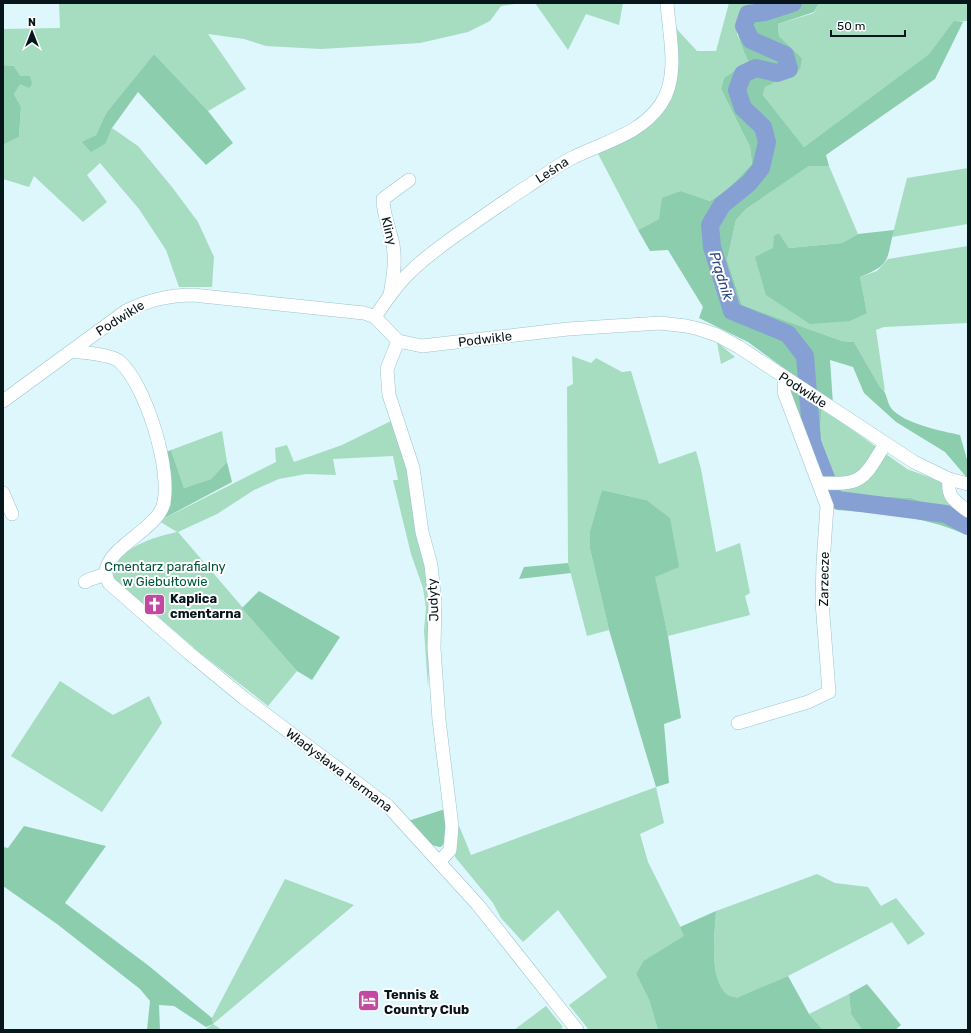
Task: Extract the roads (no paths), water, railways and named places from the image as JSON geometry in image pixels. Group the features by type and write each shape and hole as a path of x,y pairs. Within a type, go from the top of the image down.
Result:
{"street":[{"name":"Leśna","path":"375,317 390,295 408,273 444,244 573,157 620,138 641,125 661,104 668,90 672,71 667,3"},
{"name":"Kliny","path":"390,295 394,266 393,245 383,207 383,199 408,180"},
{"name":"Podwikle","path":"3,401 72,352 126,311 143,302 158,298 176,295 193,295 364,313 375,317"},
{"path":"375,317 398,341"},
{"name":"Podwikle","path":"398,341 422,346 568,329 660,323 686,326 717,335 739,347 914,462 949,479 968,484"},
{"name":"Judyty","path":"398,341 387,369 389,394 413,468 422,532 431,565 435,603 434,648 439,720 452,826 450,850 440,861"},
{"path":"72,352 101,355 118,360 128,371 150,414 159,444 166,490 162,508 147,526 108,562 106,574 85,582"},
{"name":"Zarzecze","path":"738,723 808,702 829,692 822,602 827,506 820,483 784,392 789,380"},
{"path":"820,483 855,482 868,472 885,444"},
{"path":"949,479 948,491 951,497 968,511"},
{"path":"3,493 12,514"},
{"name":"Władysława Hermana","path":"106,574 109,583 189,654 326,761 388,806 440,861 486,914 577,1030"}],"waterway":[{"name":"Prądnik","path":"793,3 765,12 748,14 744,26 751,40 785,55 789,69 777,73 756,68 743,74 737,90 743,108 763,127 767,142 761,168 749,183 722,205 710,225 712,247 732,311 788,334 805,356 812,442 833,496 838,500 946,514 968,526"}],"place":[{"name":"Kaplica cmentarna","path":"154,605"},
{"name":"Tennis & Country Club","path":"369,1001"}],"park label":[{"name":"Cmentarz parafialny w Giebułtowie","path":"165,574"}]}
